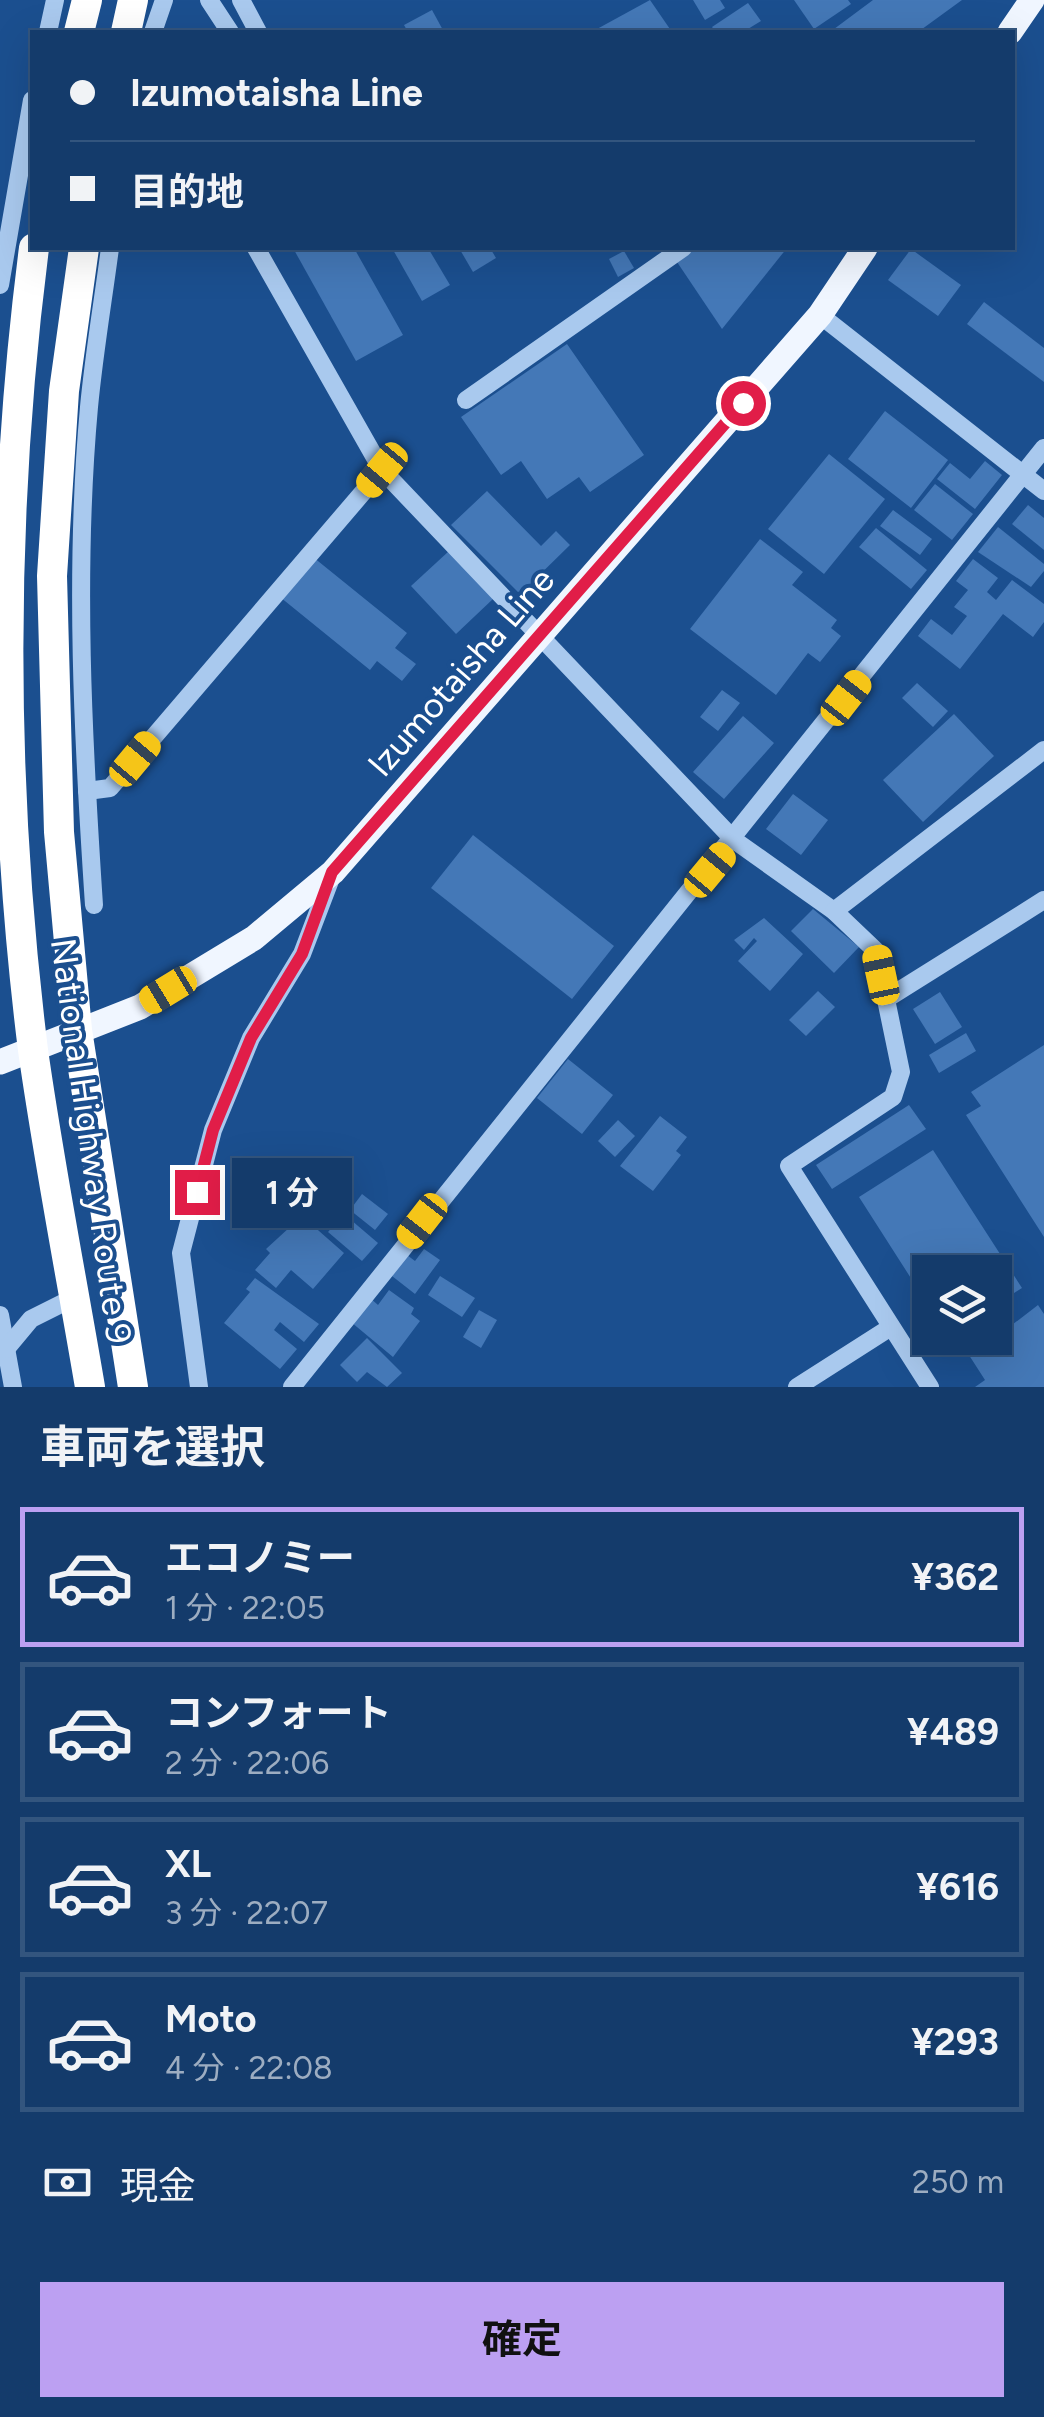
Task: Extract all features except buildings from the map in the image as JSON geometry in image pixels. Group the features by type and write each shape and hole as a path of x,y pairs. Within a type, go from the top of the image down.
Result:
{"highway":[{"path":"79,30 86,0"},
{"path":"126,30 132,0"},
{"name":"National Highway Route 9","path":"34,250 16,391 6,588 7,832 32,1048 90,1387"},
{"name":"National Highway Route 9","path":"84,250 64,391 54,616 59,832 77,1030 133,1387"}],"main road":[{"path":"1011,30 1032,0"},
{"name":"Izumotaisha Line","path":"0,1062 140,1007 254,938 332,872 820,315 865,250"}],"street":[{"path":"48,30 55,0"},
{"path":"154,30 164,0"},
{"path":"208,0 229,30"},
{"path":"241,0 257,30"},
{"path":"0,286 30,112"},
{"path":"94,905 86,792 83,566 89,409 110,250"},
{"path":"257,250 382,470 734,840 834,911 876,950 901,1072 894,1096 789,1166 930,1387"},
{"path":"466,400 681,250"},
{"path":"820,315 1044,491"},
{"path":"292,1387 465,1166 734,840 1044,448"},
{"path":"86,792 110,788 382,470"},
{"path":"54,616 83,566"},
{"path":"834,911 1044,750"},
{"path":"200,1387 181,1253 213,1130 251,1038 302,954 332,872"},
{"path":"886,999 1044,900"},
{"path":"6,1350 32,1319 75,1296"},
{"path":"0,1315 13,1387"},
{"path":"797,1387 891,1327"}],"route":[{"path":"197,1192 213,1130 251,1038 302,954 332,872 743,403"}]}
